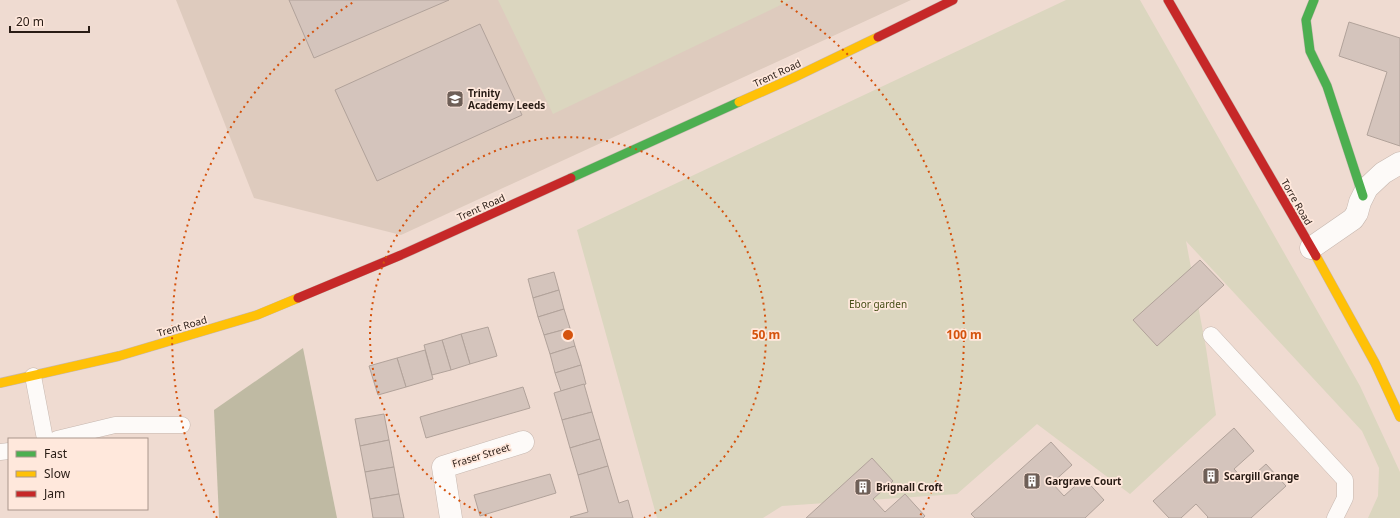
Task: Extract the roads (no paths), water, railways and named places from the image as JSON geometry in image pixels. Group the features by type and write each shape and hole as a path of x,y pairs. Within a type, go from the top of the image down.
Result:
{"street":[{"name":"Trent Road","path":"0,383 119,356 257,316 401,255 793,78 953,0"},
{"name":"Torre Road","path":"1168,0 1311,248 1375,363 1400,417"},
{"path":"1314,0 1306,20 1310,51 1327,86 1363,196"},
{"path":"1311,248 1353,219 1357,213 1366,188 1383,173 1400,163"},
{"name":"Fraser Street","path":"451,518 443,467 523,442"}],"lane":[{"path":"1211,335 1345,480 1345,498 1335,518"},
{"path":"33,376 44,438"},
{"path":"61,438 115,425 182,425"}],"place":[{"name":"Trinity Academy Leeds","path":"455,99"},
{"name":"Scargill Grange","path":"1211,476"},
{"name":"Gargrave Court","path":"1032,481"},
{"name":"Brignall Croft","path":"863,487"}],"park label":[{"name":"Ebor garden","path":"878,304"}]}
